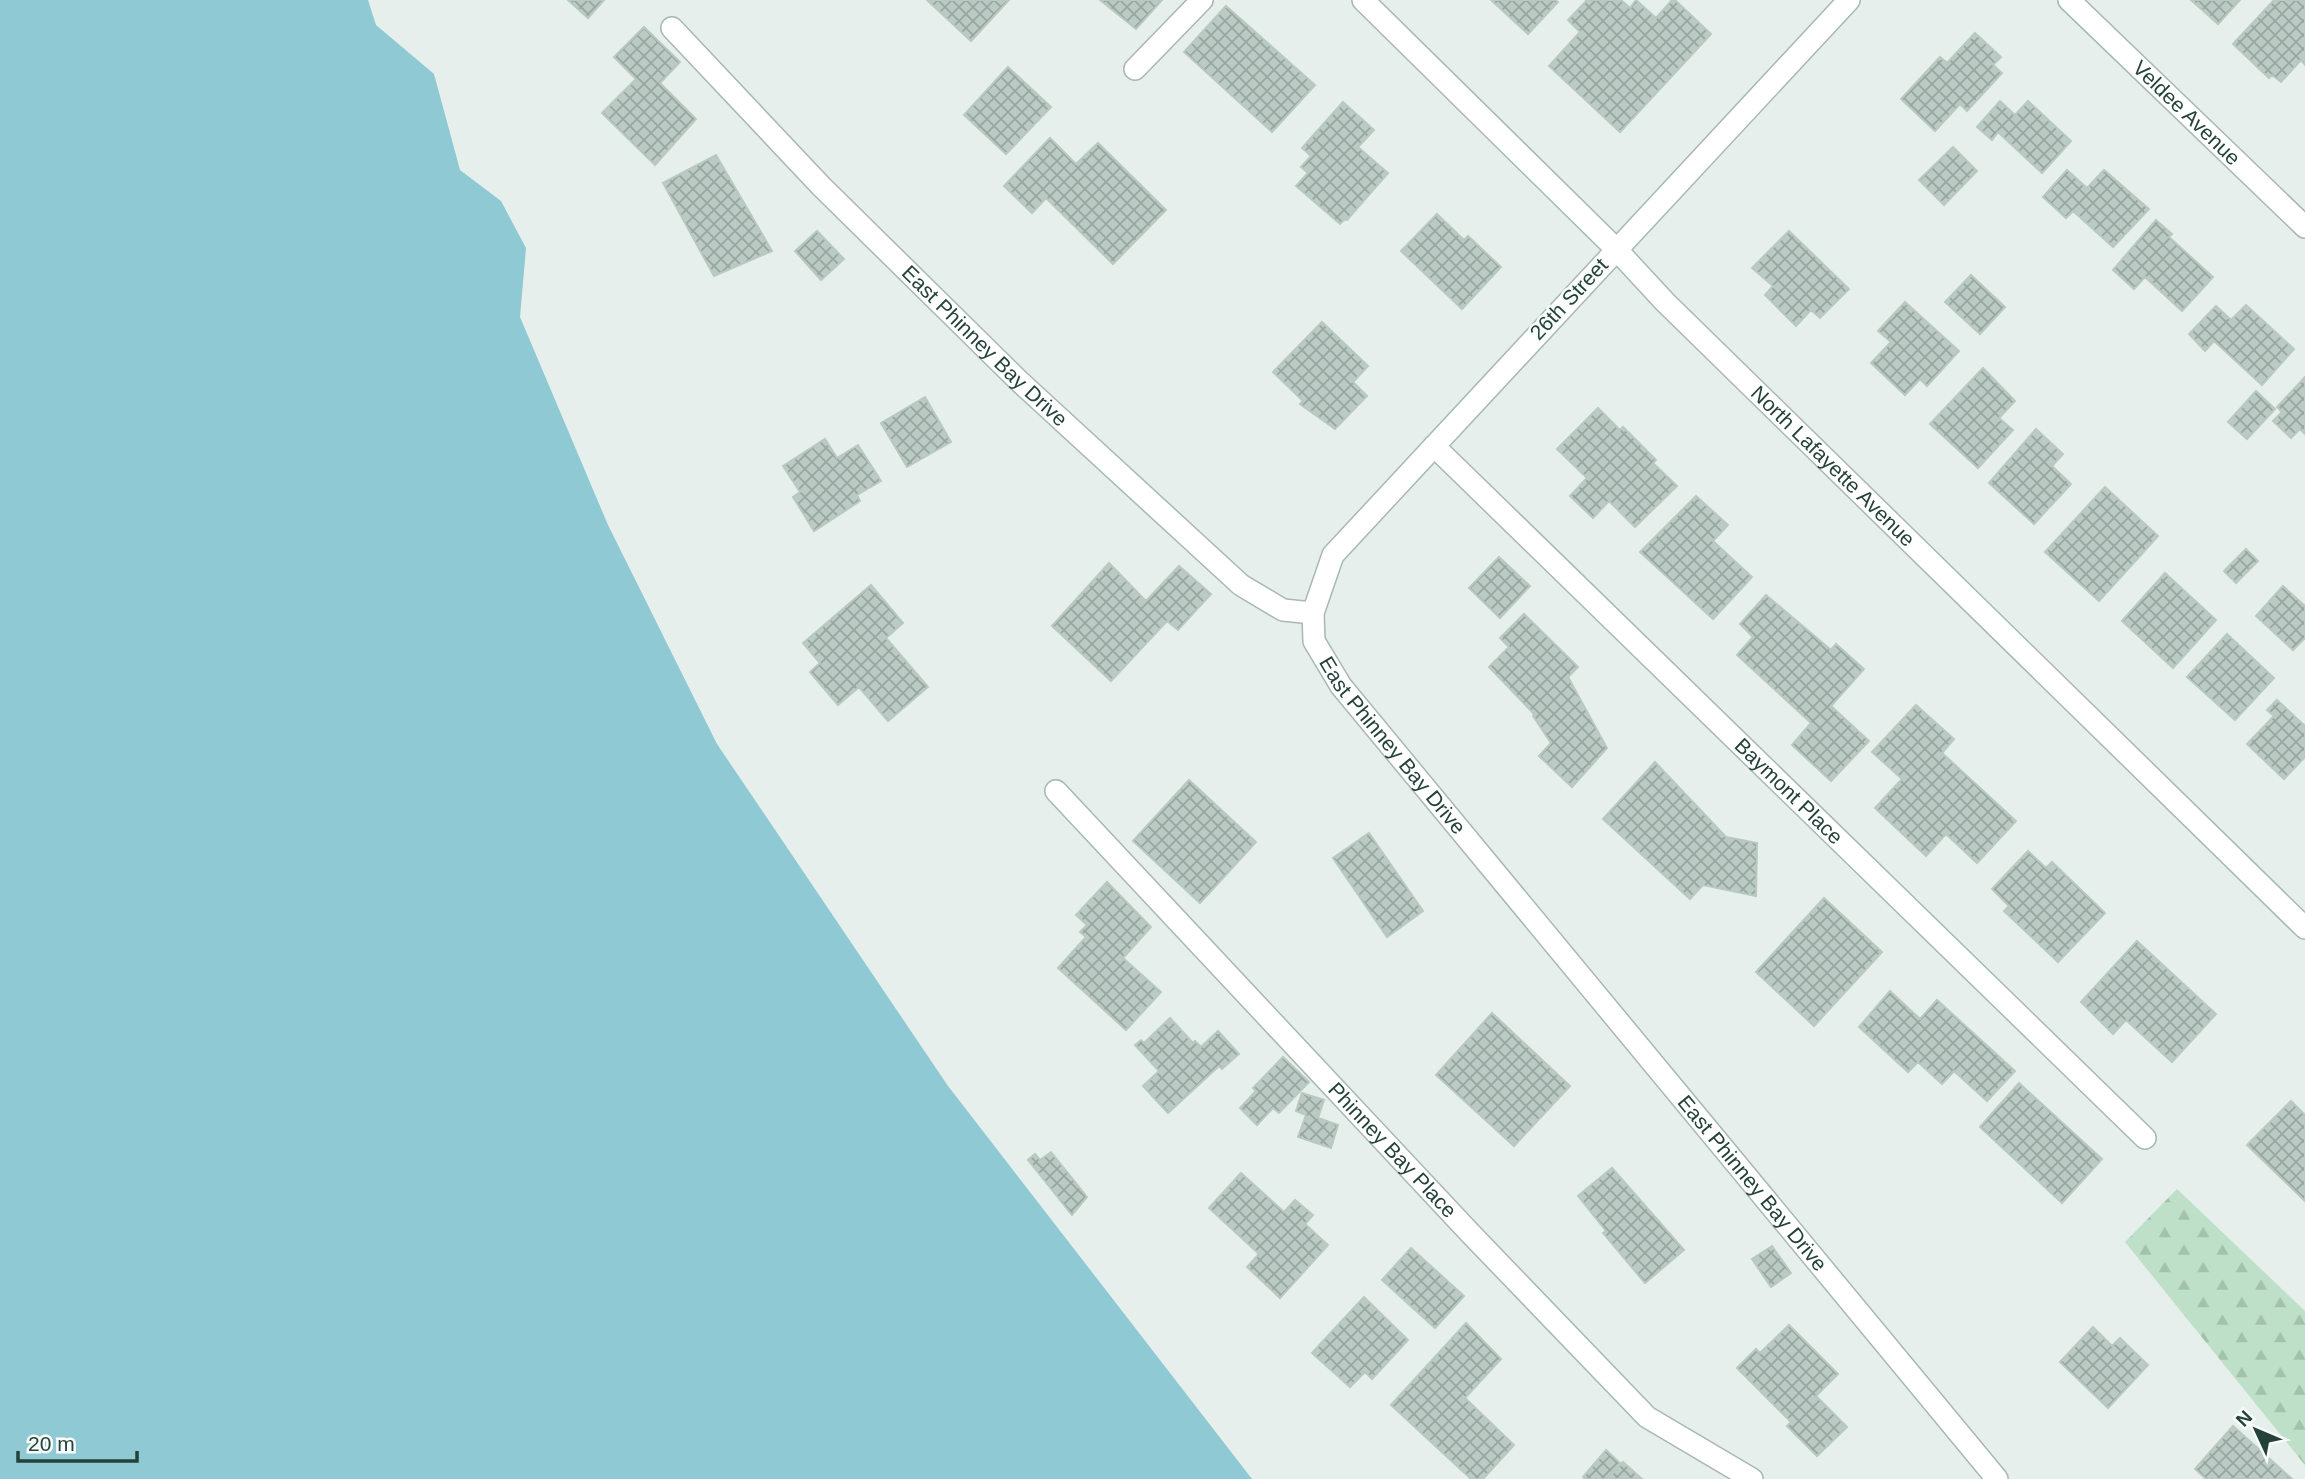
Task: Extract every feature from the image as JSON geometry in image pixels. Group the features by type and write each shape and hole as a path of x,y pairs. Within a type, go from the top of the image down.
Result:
{"street":[{"path":"1135,69 1202,0"},
{"name":"North Lafayette Avenue","path":"1363,0 1616,249 1664,302 2305,928"},
{"name":"26th Street","path":"1313,613 1333,555 1849,0"},
{"name":"Veldee Avenue","path":"2069,0 2305,227"},
{"name":"East Phinney Bay Drive","path":"672,27 821,186 1019,381 1241,585 1283,610 1313,613 1314,641 1341,686 1997,1479"},
{"name":"Baymont Place","path":"1434,446 2145,1138"},
{"name":"Phinney Bay Place","path":"1056,791 1647,1417 1752,1479"}],"green space":[{"path":"2177,1189 2305,1311 2305,1465 2125,1242"}],"water":[{"path":"0,0 368,0 376,25 434,74 460,170 501,201 526,248 520,317 608,525 717,744 948,1086 1252,1479 0,1479"}],"building":[{"path":"568,0 604,0 588,18"},
{"path":"927,0 1009,0 971,41"},
{"path":"1100,0 1162,0 1136,29"},
{"path":"1491,0 1555,0 1558,2 1528,34"},
{"path":"1587,0 1621,0 1630,8 1636,0 1656,18 1675,0 1711,34 1620,132 1549,66 1580,32 1568,20"},
{"path":"2191,0 2240,0 2218,24"},
{"path":"2274,0 2305,0 2305,65 2301,60 2281,82 2272,75 2269,78 2233,44"},
{"path":"1226,6 1315,85 1272,132 1184,52"},
{"path":"644,27 680,62 660,83 696,119 655,165 602,113 636,79 614,57"},
{"path":"1975,33 2001,57 1993,65 2002,73 1967,111 1960,104 1935,131 1901,99 1940,57 1947,63"},
{"path":"1008,67 1051,107 1006,154 964,115"},
{"path":"2000,101 2015,115 2028,101 2071,141 2042,173 1998,132 1992,140 1977,127"},
{"path":"1343,102 1374,130 1358,147 1388,173 1347,220 1340,224 1296,186 1308,173 1301,167 1311,156 1302,148"},
{"path":"1050,138 1076,164 1098,143 1166,210 1113,264 1046,198 1032,213 1004,186"},
{"path":"1953,147 1977,171 1944,205 1919,180"},
{"path":"716,155 772,251 714,276 663,183"},
{"path":"2067,170 2087,188 2104,170 2149,209 2113,247 2073,211 2066,218 2043,197"},
{"path":"1437,214 1464,240 1468,236 1501,267 1462,309 1401,251"},
{"path":"2156,220 2172,234 2169,237 2213,277 2182,311 2145,277 2134,289 2113,270"},
{"path":"817,231 844,259 821,280 795,251"},
{"path":"1789,231 1849,289 1820,318 1811,310 1796,326 1765,295 1773,286 1752,268"},
{"path":"1971,275 2005,307 1980,334 1945,302"},
{"path":"1905,302 1959,351 1927,386 1920,379 1905,395 1871,363 1891,342 1878,331"},
{"path":"2246,305 2294,349 2262,385 2214,341 2205,351 2189,334 2216,306 2231,320"},
{"path":"1322,322 1368,366 1353,382 1367,396 1335,429 1300,404 1303,401 1273,372"},
{"path":"1983,368 2015,401 1999,418 2013,430 1978,468 1930,424"},
{"path":"2305,377 2305,434 2300,429 2291,438 2273,421 2282,412 2277,407"},
{"path":"2256,391 2275,409 2247,439 2228,422"},
{"path":"925,397 951,442 907,467 881,423"},
{"path":"1598,408 1620,430 1623,427 1656,460 1653,463 1677,486 1635,527 1609,501 1593,518 1570,496 1587,478 1557,449"},
{"path":"2036,429 2063,454 2052,466 2071,484 2034,524 1989,483"},
{"path":"825,439 837,458 858,445 881,481 857,495 860,501 814,531 793,497 800,492 783,466"},
{"path":"2105,487 2158,536 2099,601 2045,552"},
{"path":"1696,496 1728,525 1713,541 1752,577 1713,619 1640,552"},
{"path":"2246,549 2258,561 2236,583 2224,571"},
{"path":"1499,557 1530,586 1500,618 1469,588"},
{"path":"1109,563 1146,601 1179,566 1211,594 1178,630 1167,621 1111,681 1052,626"},
{"path":"2165,573 2216,620 2173,668 2122,621"},
{"path":"871,585 903,623 886,638 928,687 888,721 859,687 838,705 810,672 820,663 803,643"},
{"path":"2283,586 2305,606 2305,638 2293,650 2256,616"},
{"path":"1766,595 1831,650 1836,644 1864,669 1831,706 1869,741 1831,781 1792,745 1811,723 1737,655 1753,637 1740,624"},
{"path":"1524,614 1578,667 1568,677 1607,748 1572,787 1539,756 1551,743 1534,714 1489,667 1509,647 1500,638"},
{"path":"2227,634 2274,678 2235,720 2187,677"},
{"path":"2277,700 2305,726 2305,757 2284,779 2247,744 2274,716 2267,710"},
{"path":"1916,705 1954,739 1942,753 2016,821 1977,863 1946,834 1926,856 1875,808 1902,779 1872,752"},
{"path":"1655,762 1726,837 1757,843 1756,896 1703,885 1690,899 1603,819"},
{"path":"1189,780 1256,842 1200,903 1133,841"},
{"path":"1369,833 1423,911 1387,937 1333,858"},
{"path":"2028,851 2046,868 2052,862 2105,913 2058,962 2004,911 2009,906 1992,889"},
{"path":"1107,882 1151,927 1123,958 1161,992 1126,1030 1058,968 1086,937 1080,932 1087,925 1076,915"},
{"path":"1824,898 1882,952 1814,1026 1756,972"},
{"path":"2137,941 2216,1014 2172,1062 2126,1020 2113,1034 2081,1002"},
{"path":"1890,991 1920,1019 1937,1000 2015,1071 1987,1101 1954,1071 1942,1084 1918,1062 1908,1072 1859,1027"},
{"path":"1492,1013 1570,1086 1514,1146 1436,1075"},
{"path":"1170,1018 1193,1043 1195,1041 1201,1047 1218,1031 1239,1054 1222,1069 1219,1066 1168,1113 1143,1086 1159,1071 1135,1045 1141,1040 1144,1043"},
{"path":"1283,1057 1309,1082 1279,1113 1273,1108 1257,1125 1240,1108 1256,1091 1253,1088"},
{"path":"2019,1083 2102,1159 2062,1203 1980,1127"},
{"path":"1302,1093 1324,1100 1318,1118 1338,1125 1331,1148 1298,1137 1306,1115 1296,1111"},
{"path":"2291,1101 2305,1115 2305,1201 2247,1145"},
{"path":"1051,1152 1087,1197 1072,1215 1028,1160 1035,1154 1040,1160"},
{"path":"1612,1168 1684,1250 1645,1283 1603,1233 1606,1231 1578,1196"},
{"path":"1241,1173 1284,1212 1295,1200 1313,1215 1305,1224 1328,1245 1280,1298 1247,1267 1259,1254 1209,1208"},
{"path":"1772,1246 1791,1273 1771,1287 1752,1259"},
{"path":"1411,1248 1464,1296 1435,1328 1382,1280"},
{"path":"1364,1297 1408,1340 1372,1379 1365,1372 1350,1387 1312,1353"},
{"path":"1466,1323 1501,1359 1465,1398 1514,1445 1483,1479 1471,1479 1391,1405"},
{"path":"1789,1325 1838,1374 1816,1396 1847,1427 1817,1456 1787,1426 1791,1422 1737,1368 1756,1349 1760,1353"},
{"path":"2093,1327 2112,1346 2120,1338 2148,1365 2108,1408 2060,1362"},
{"path":"2233,1426 2292,1479 2206,1479 2195,1469"},
{"path":"1606,1450 1620,1463 1605,1479 1585,1479 1583,1477"},
{"path":"1623,1462 1642,1479 1607,1479"}]}
